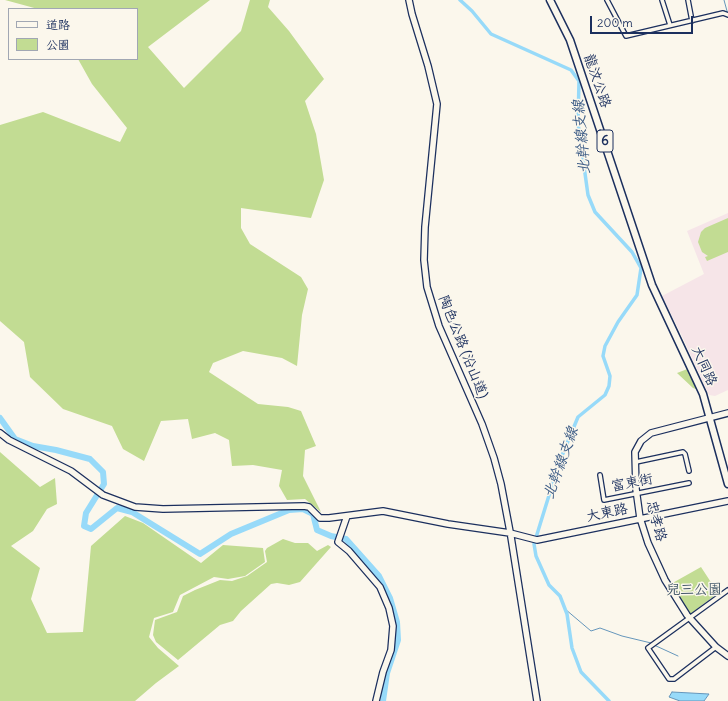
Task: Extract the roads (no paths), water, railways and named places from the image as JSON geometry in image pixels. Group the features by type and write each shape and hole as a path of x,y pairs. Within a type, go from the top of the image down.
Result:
{"main road":[{"name":"龍汶公路","path":"550,0 570,40 652,285"},
{"name":"大同路","path":"652,285 703,394 728,484"}],"street":[{"name":"陶色公路 (沿山道)","path":"409,0 437,104 424,245 427,287 439,326 482,424 501,484 537,701"},
{"path":"607,0 624,35 626,36 722,13 728,15"},
{"path":"662,0 670,25"},
{"path":"688,0 692,21"},
{"name":"忠孝路","path":"728,412 651,433 646,436 638,446 636,452 636,493 640,518 648,543 664,580 689,618 716,647 728,656"},
{"path":"0,433 9,440 71,471 103,495 135,507 163,509 304,506 309,507 320,518 383,512 448,524 510,532"},
{"name":"富東街","path":"636,462 683,452 685,454 689,471"},
{"name":"富東街","path":"600,475 604,500 689,483"},
{"name":"大東路","path":"510,532 537,540 728,501"},
{"path":"347,516 338,542 349,551 380,586 394,626 391,650 383,672 376,701"},
{"path":"716,647 674,679 670,679 648,648 728,590"}],"water":[{"path":"672,692 709,694 704,701 680,701 669,697"}],"waterway":[{"name":"北幹線支線","path":"460,0 472,11 491,34 571,70 579,81 578,123 588,195 595,212 632,252 641,268 637,295 618,322 605,346 603,356 610,376 609,386 605,395 578,417 559,463 534,544 536,556 549,585 560,596 567,614 572,648 581,672 609,701"},
{"path":"724,0 727,11"},
{"path":"724,11 728,12"},
{"path":"696,17 713,14"},
{"path":"0,418 15,439 33,446 56,450 90,459 103,472 104,484 86,513 84,526 91,529 117,508 132,512 200,554 231,534 289,510 303,509 313,514 317,530 331,536 346,539 379,576 390,598 397,622 398,640 387,673 383,701"},
{"path":"565,609 591,631 600,628 622,636 651,643"},
{"path":"654,645 678,656"}],"park label":[{"name":"兒三公園","path":"694,590"}]}
